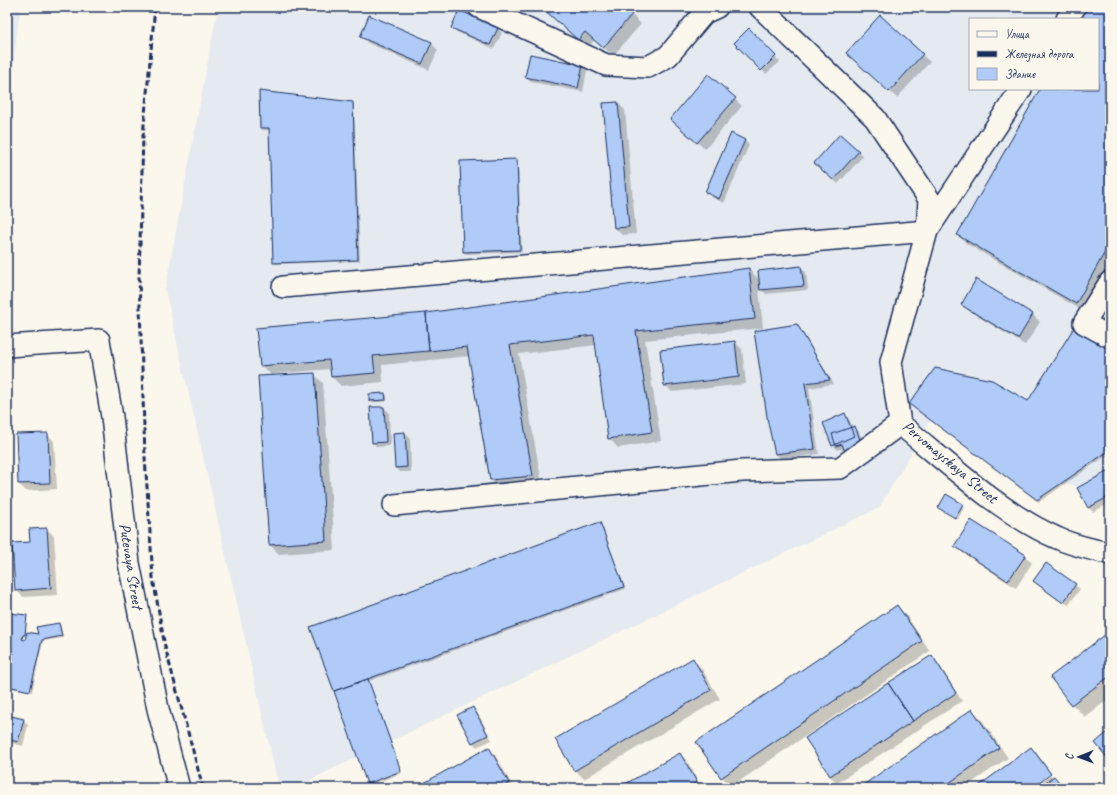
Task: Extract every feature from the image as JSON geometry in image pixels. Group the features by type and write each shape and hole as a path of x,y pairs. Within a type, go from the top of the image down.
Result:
{"street":[{"path":"479,7 606,65 648,67 668,56 704,13 717,7"},
{"path":"760,7 874,118 928,199 927,231"},
{"path":"1068,18 1075,7"},
{"path":"927,231 1020,90"},
{"path":"283,287 927,231"},
{"name":"Pervomayskaya Street","path":"927,231 891,362 900,424 986,494 1023,520 1058,539 1110,554"},
{"path":"1110,282 1084,323 1110,337"},
{"name":"Putevaya Street","path":"7,346 99,340 112,417 129,563 158,709 179,788"},
{"path":"394,505 742,471 840,468 900,424"}],"shaded area":[{"path":"7,7 18,7 20,9 7,114"},
{"path":"218,7 1110,7 1110,501 1018,462 941,402 879,508 293,788 279,788 165,290"}],"building":[{"path":"541,7 625,7 632,14 603,48 585,32 578,40"},
{"path":"1087,7 1110,7 1110,243 1076,304 957,235 1039,90 1099,90 1099,18 1081,18"},
{"path":"459,10 498,28 490,45 451,28"},
{"path":"369,15 432,42 422,64 360,37"},
{"path":"880,15 923,54 889,92 846,53"},
{"path":"749,28 776,56 761,71 734,43"},
{"path":"530,54 583,65 578,88 525,77"},
{"path":"708,74 736,98 697,143 670,119"},
{"path":"259,91 353,102 358,260 273,263 269,128 260,128"},
{"path":"618,102 629,227 614,228 603,103"},
{"path":"731,133 745,140 719,199 705,192"},
{"path":"840,134 859,151 833,180 814,163"},
{"path":"517,159 520,250 463,252 460,161"},
{"path":"801,266 804,286 760,290 758,271"},
{"path":"749,268 755,319 636,331 652,432 608,439 594,335 510,345 533,476 490,480 467,347 429,351 426,313"},
{"path":"976,279 1033,314 1018,339 961,305"},
{"path":"426,313 429,351 373,356 375,373 331,377 329,360 260,366 256,328"},
{"path":"797,324 830,380 805,383 815,449 775,454 768,423 754,331"},
{"path":"1075,326 1110,343 1110,450 1037,500 909,404 935,368 992,380 1028,401"},
{"path":"735,341 739,377 664,386 660,350"},
{"path":"315,373 326,541 269,545 258,376"},
{"path":"385,393 386,400 369,401 369,394"},
{"path":"370,407 384,407 386,442 372,443"},
{"path":"845,413 854,436 832,446 823,423"},
{"path":"855,426 863,448 846,454 842,444 836,446 832,434"},
{"path":"405,432 407,467 395,468 393,433"},
{"path":"48,433 50,483 18,484 16,434"},
{"path":"1110,470 1110,496 1088,508 1077,488"},
{"path":"946,494 963,504 955,518 938,508"},
{"path":"971,520 1026,555 1008,581 954,546"},
{"path":"600,522 624,587 334,691 310,627"},
{"path":"47,528 51,588 15,591 12,543 30,542 29,529"},
{"path":"1046,563 1076,584 1063,603 1033,581"},
{"path":"897,605 922,641 721,778 696,742"},
{"path":"9,613 27,615 25,635 23,635 22,639 25,640 27,632 38,634 36,627 59,623 62,636 42,640 30,691 7,686 7,666 9,656 7,660 7,621"},
{"path":"1110,631 1110,676 1071,705 1050,677"},
{"path":"932,655 956,693 913,721 888,683"},
{"path":"693,658 711,690 574,771 555,739"},
{"path":"368,679 401,771 367,784 334,691"},
{"path":"888,683 913,721 830,776 805,738"},
{"path":"473,707 488,735 472,743 457,715"},
{"path":"972,709 999,748 942,788 859,788"},
{"path":"7,715 24,719 18,742 7,739"},
{"path":"1110,730 1110,761 1095,743"},
{"path":"489,747 509,783 501,788 424,788 422,784"},
{"path":"1031,747 1051,774 1033,788 976,788"},
{"path":"680,753 697,782 687,788 618,788"},
{"path":"1054,776 1064,788 1040,788"}],"railway":[{"path":"155,7 143,136 139,278 145,457 153,578 165,647 203,788"}]}
